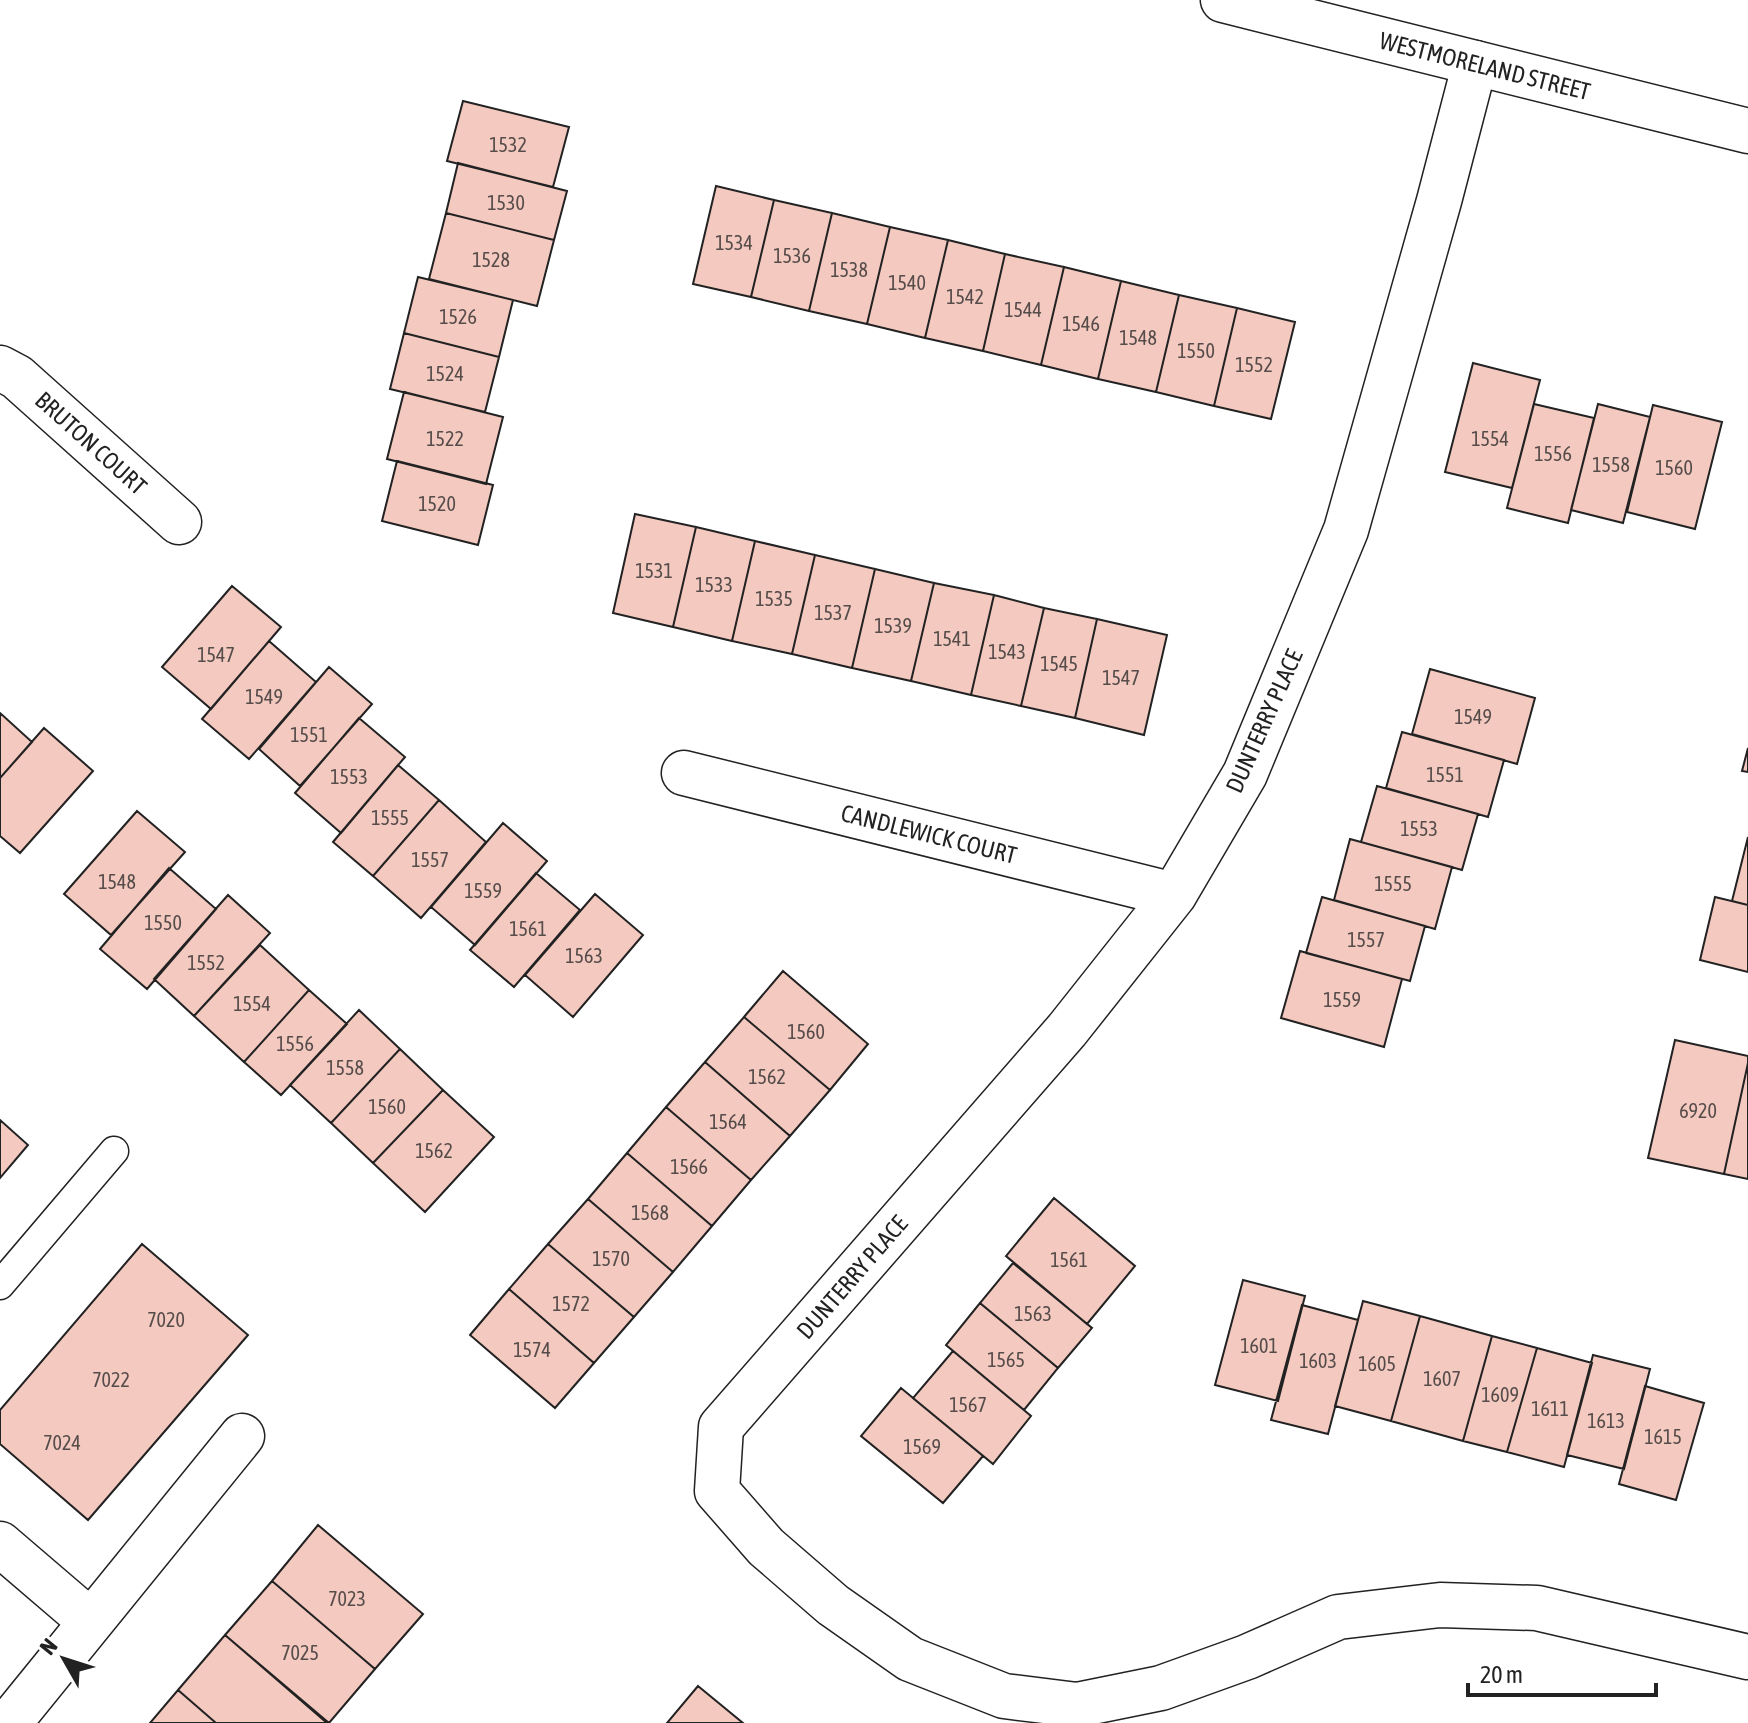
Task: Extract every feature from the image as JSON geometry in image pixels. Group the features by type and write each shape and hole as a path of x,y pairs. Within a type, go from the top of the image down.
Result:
{"street":[{"name":"WESTMORELAND STREET","path":"1223,0 1748,131"},
{"name":"DUNTERRY PLACE","path":"1475,63 1346,530 1245,774 1174,895 1067,1030 721,1427 717,1491 766,1547 833,1605 910,1659 1004,1696 1077,1705 1161,1688 1247,1657 1338,1617 1440,1605 1537,1608 1748,1657"},
{"name":"BRUTON COURT","path":"0,368 17,377 179,522"},
{"name":"CANDLEWICK COURT","path":"684,773 1174,895"},
{"path":"9,1723 242,1436"},
{"path":"0,1544 91,1622"}],"lane":[{"path":"0,1285 114,1151"}],"building":[{"path":"463,101 569,127 553,187 447,161"},
{"path":"458,163 567,191 554,240 446,213"},
{"path":"716,186 774,200 751,297 693,284"},
{"path":"774,200 832,213 809,311 751,297"},
{"path":"446,213 554,240 537,306 429,279"},
{"path":"832,213 890,227 867,324 809,311"},
{"path":"890,227 948,240 925,338 867,324"},
{"path":"948,240 1005,254 983,351 925,338"},
{"path":"1005,254 1064,267 1041,365 983,351"},
{"path":"1064,267 1121,281 1098,379 1041,365"},
{"path":"418,277 513,300 499,357 404,333"},
{"path":"1121,281 1179,295 1156,392 1098,379"},
{"path":"1179,295 1237,308 1214,406 1156,392"},
{"path":"1237,308 1295,322 1271,419 1214,406"},
{"path":"404,333 499,357 485,412 390,389"},
{"path":"1473,363 1540,380 1512,488 1445,472"},
{"path":"404,392 503,417 486,484 387,459"},
{"path":"1534,404 1594,418 1568,523 1507,508"},
{"path":"1598,404 1650,417 1623,523 1571,510"},
{"path":"1653,405 1722,422 1695,529 1627,512"},
{"path":"397,461 493,485 478,545 382,521"},
{"path":"635,514 696,527 673,627 613,613"},
{"path":"696,527 755,541 732,641 673,627"},
{"path":"755,541 815,555 792,654 732,641"},
{"path":"815,555 875,569 852,668 792,654"},
{"path":"875,569 934,583 911,681 852,668"},
{"path":"934,583 994,595 971,695 911,681"},
{"path":"232,586 281,627 211,709 162,667"},
{"path":"994,595 1044,608 1021,706 971,695"},
{"path":"1044,608 1097,619 1075,718 1021,706"},
{"path":"1097,619 1167,635 1144,735 1075,718"},
{"path":"269,641 316,682 249,759 202,719"},
{"path":"329,667 372,704 300,786 259,749"},
{"path":"1430,669 1535,698 1517,764 1412,734"},
{"path":"0,713 32,742 0,778"},
{"path":"359,718 405,757 341,833 295,793"},
{"path":"44,728 93,771 20,853 0,836 0,778"},
{"path":"1402,732 1504,760 1488,817 1386,788"},
{"path":"1748,748 1748,772 1742,771"},
{"path":"398,765 439,800 373,876 333,842"},
{"path":"1377,786 1478,814 1462,870 1361,842"},
{"path":"439,800 486,842 421,918 373,876"},
{"path":"137,811 185,852 111,935 64,894"},
{"path":"503,823 547,861 475,945 431,907"},
{"path":"1748,837 1748,905 1732,901"},
{"path":"1350,839 1452,867 1435,929 1334,900"},
{"path":"169,868 216,909 147,989 100,949"},
{"path":"536,873 580,910 514,987 470,950"},
{"path":"595,894 643,935 573,1017 525,975"},
{"path":"228,895 270,933 194,1016 154,979"},
{"path":"1322,897 1425,926 1410,981 1306,953"},
{"path":"1715,897 1748,905 1748,972 1700,960"},
{"path":"260,945 309,990 244,1062 194,1016"},
{"path":"1300,951 1402,979 1384,1047 1281,1018"},
{"path":"783,971 868,1044 830,1090 744,1017"},
{"path":"309,990 347,1024 281,1095 244,1062"},
{"path":"359,1010 400,1049 331,1123 290,1085"},
{"path":"744,1017 830,1090 790,1136 705,1062"},
{"path":"1675,1040 1748,1056 1724,1174 1648,1158"},
{"path":"400,1049 443,1090 373,1163 331,1123"},
{"path":"705,1062 790,1136 751,1180 666,1107"},
{"path":"1748,1063 1748,1179 1724,1174"},
{"path":"443,1090 494,1137 425,1212 373,1163"},
{"path":"666,1107 751,1180 712,1226 627,1153"},
{"path":"0,1120 28,1145 0,1178"},
{"path":"627,1153 712,1226 673,1272 588,1199"},
{"path":"1054,1198 1135,1266 1087,1324 1006,1256"},
{"path":"588,1199 673,1272 634,1317 548,1244"},
{"path":"142,1244 248,1335 88,1520 0,1444 0,1410"},
{"path":"548,1244 634,1317 594,1363 509,1289"},
{"path":"1013,1263 1092,1328 1058,1368 980,1303"},
{"path":"1243,1280 1305,1296 1278,1401 1215,1385"},
{"path":"509,1289 594,1363 555,1408 470,1335"},
{"path":"1363,1301 1420,1316 1391,1421 1335,1406"},
{"path":"980,1303 1058,1368 1024,1410 946,1345"},
{"path":"1302,1305 1358,1320 1328,1434 1271,1420"},
{"path":"1420,1316 1492,1336 1463,1441 1391,1421"},
{"path":"1492,1336 1537,1348 1507,1452 1463,1441"},
{"path":"1537,1348 1592,1363 1564,1467 1507,1452"},
{"path":"953,1351 1031,1416 993,1464 913,1398"},
{"path":"1593,1355 1650,1369 1624,1469 1567,1455"},
{"path":"1645,1386 1704,1403 1676,1500 1619,1484"},
{"path":"901,1388 983,1456 943,1503 861,1436"},
{"path":"318,1525 423,1614 375,1669 272,1581"},
{"path":"272,1581 375,1669 329,1723 225,1635"},
{"path":"225,1635 327,1723 216,1723 178,1690"},
{"path":"698,1686 743,1723 667,1723"},
{"path":"178,1690 216,1723 150,1723"}]}
